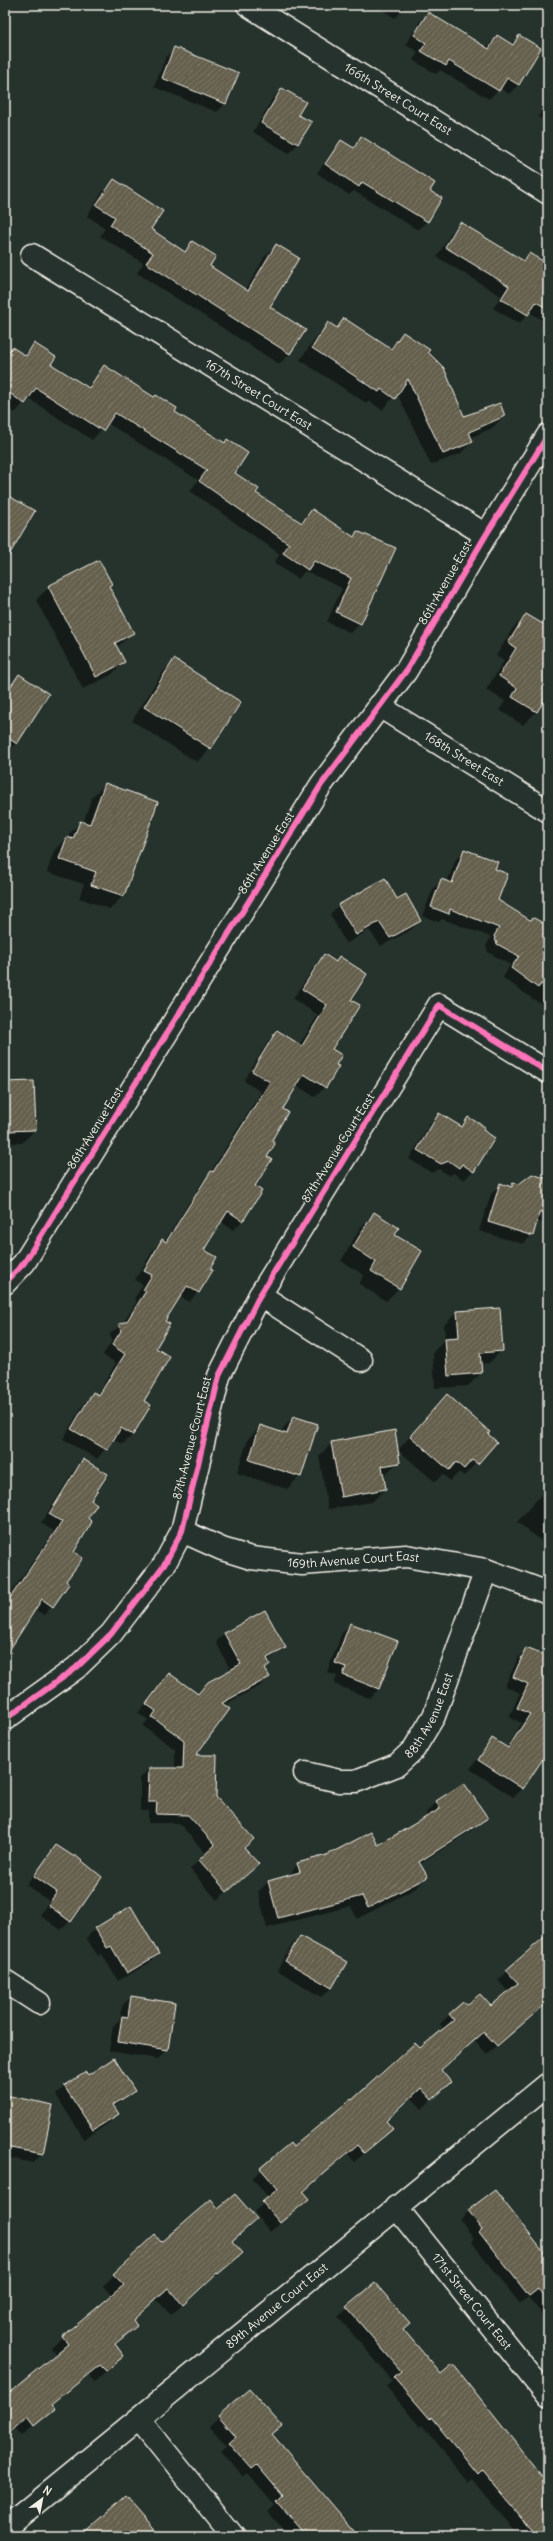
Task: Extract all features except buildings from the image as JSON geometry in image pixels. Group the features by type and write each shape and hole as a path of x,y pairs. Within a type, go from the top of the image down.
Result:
{"street":[{"name":"166th Street Court East","path":"248,5 548,193"},
{"name":"167th Street Court East","path":"32,255 486,534"},
{"name":"86th Avenue East","path":"5,1283 24,1263 321,785 406,670 486,534 548,435"},
{"name":"168th Street East","path":"379,706 548,812"},
{"name":"87th Avenue Court East","path":"5,1719 76,1668 111,1634 164,1565 182,1531 219,1376 260,1295 439,1005 548,1072"},
{"path":"260,1295 361,1360"},
{"name":"169th Avenue Court East","path":"182,1531 222,1549 252,1558 302,1564 406,1556 486,1570 548,1593"},
{"name":"88th Avenue East","path":"305,1773 339,1781 356,1781 397,1765 414,1749 434,1716 486,1570"},
{"path":"5,1981 39,2003"},
{"name":"89th Avenue Court East","path":"5,2528 548,2084"},
{"name":"171st Street Court East","path":"396,2207 548,2397"},
{"path":"139,2418 233,2536"}],"cycle path":[{"path":"5,1283 24,1263 321,785 406,671 486,535 548,435"},
{"path":"5,1719 76,1668 111,1634 164,1565 182,1531 219,1376 260,1295 439,1005 548,1072"}]}
